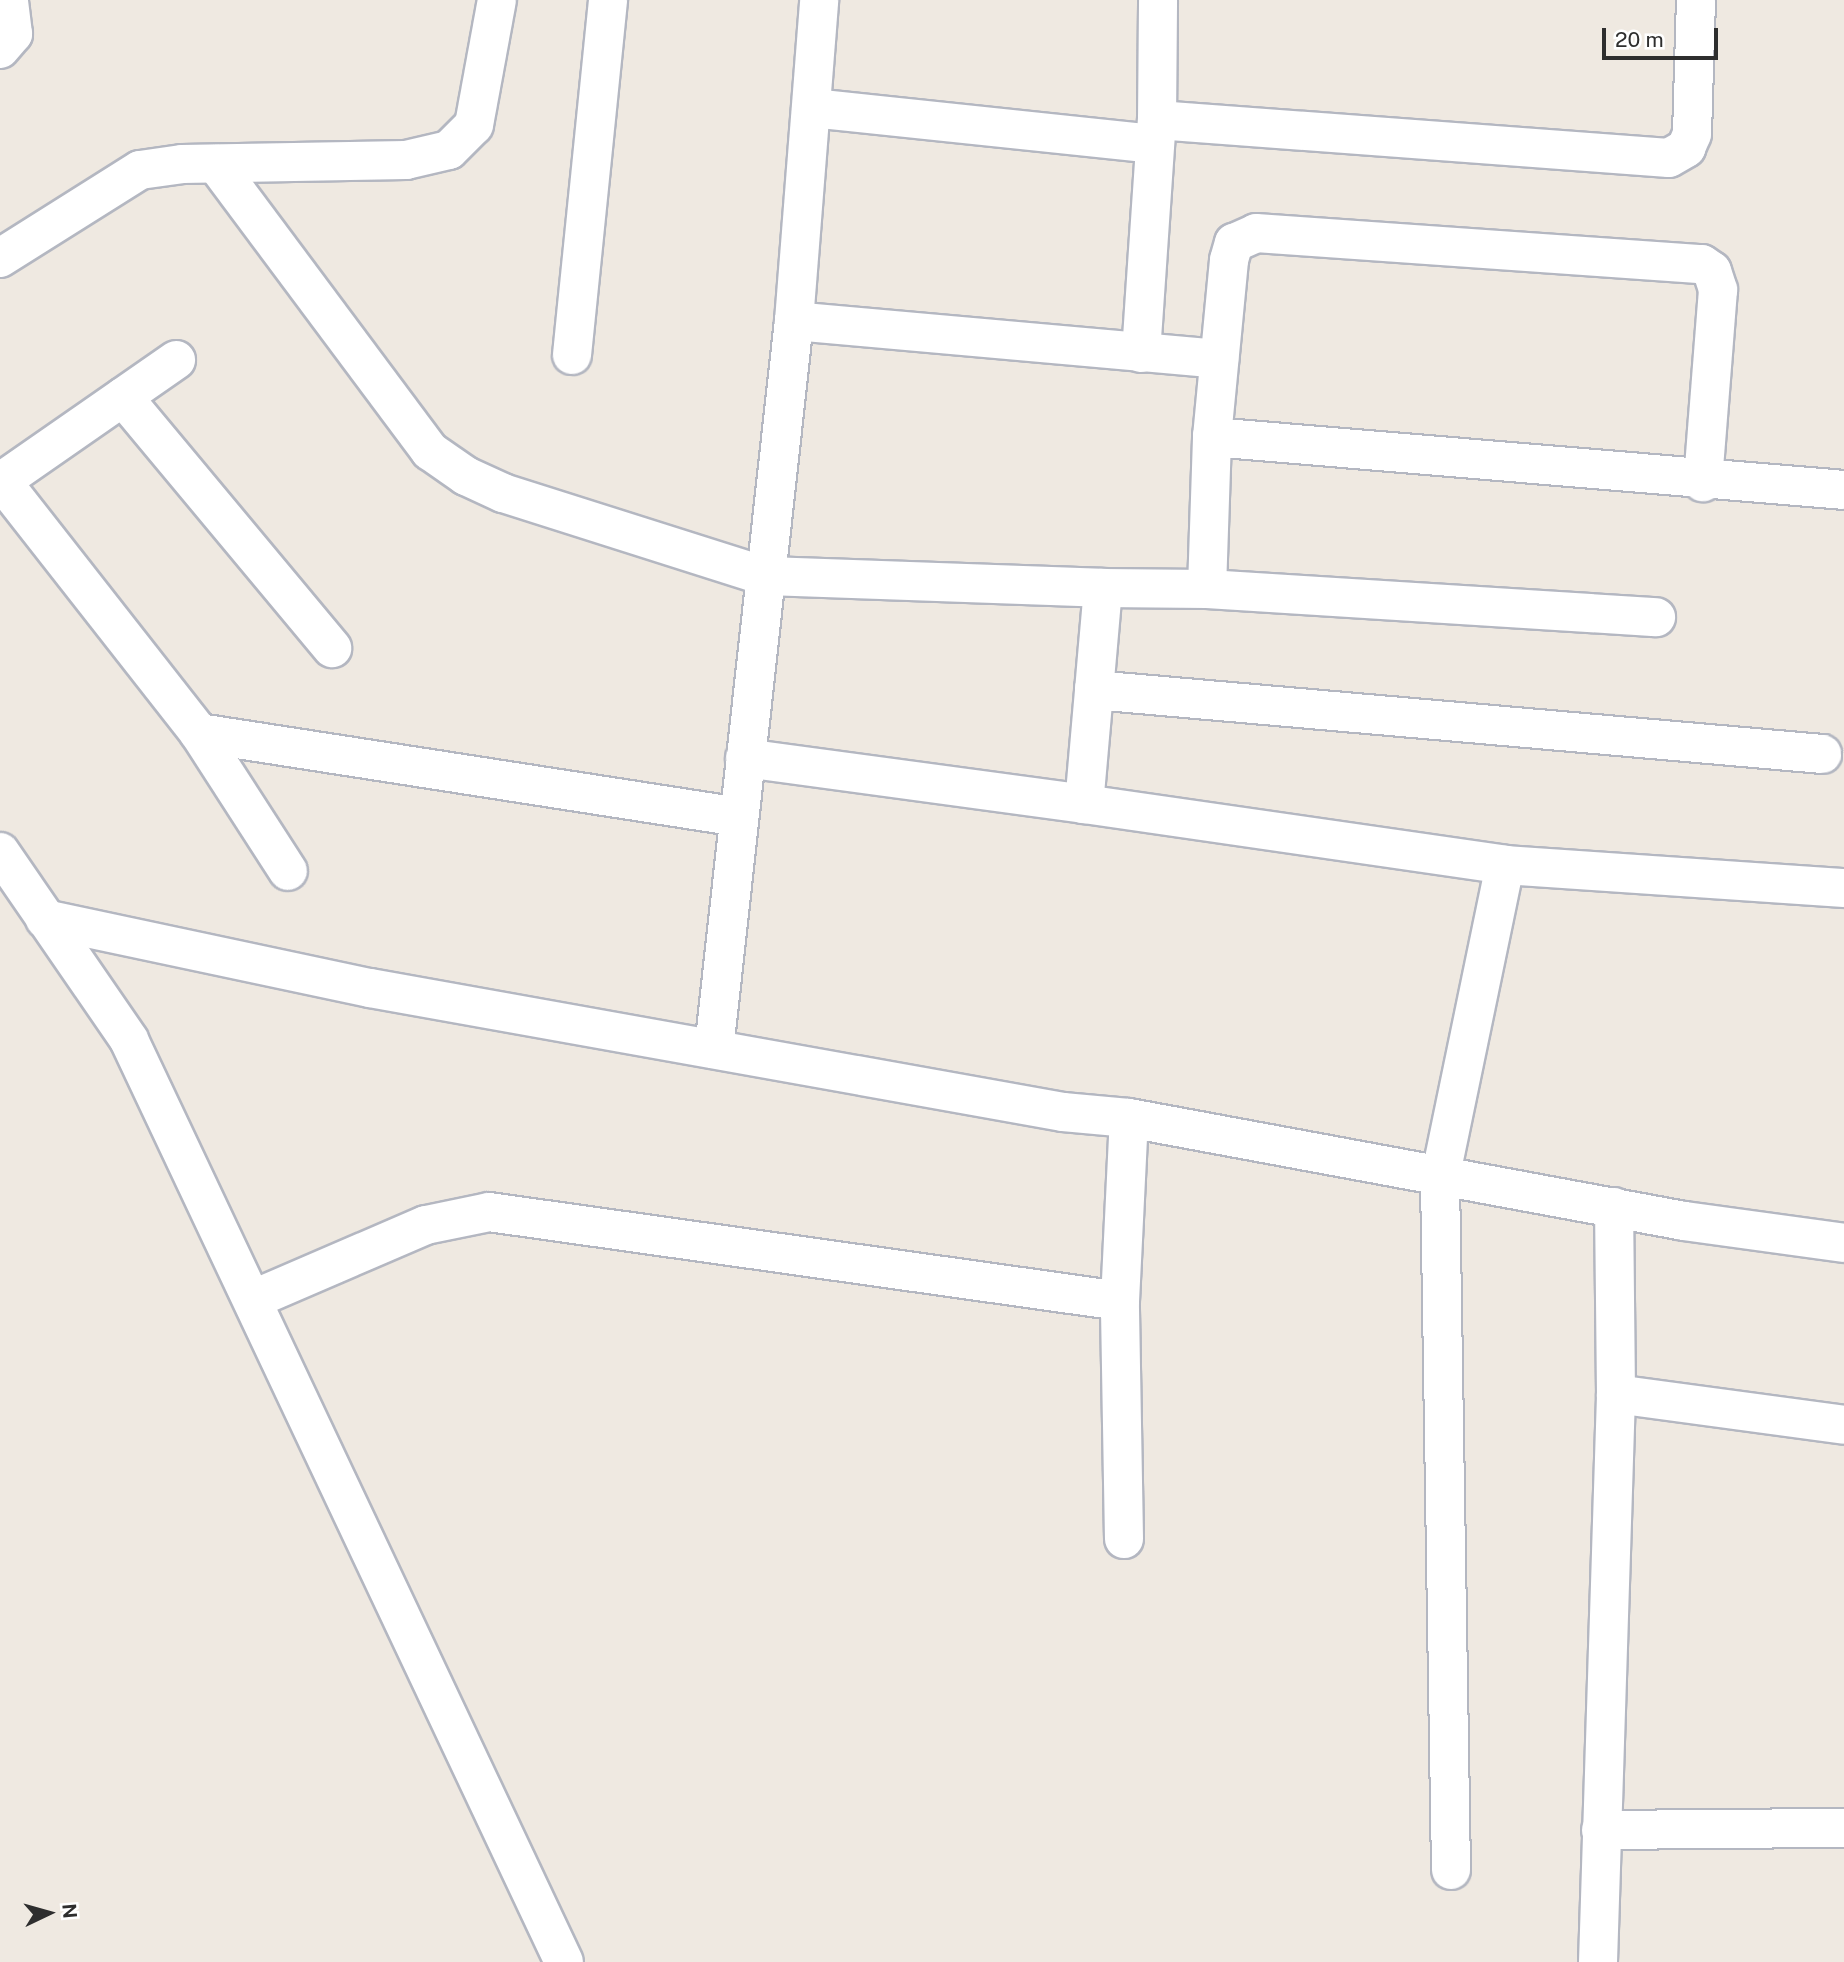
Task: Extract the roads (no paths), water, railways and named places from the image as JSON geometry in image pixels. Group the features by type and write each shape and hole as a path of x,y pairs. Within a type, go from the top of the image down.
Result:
{"street":[{"path":"0,49 13,34 9,0"},
{"path":"0,258 141,170 216,164 405,160 449,150 474,125 497,0"},
{"path":"572,355 608,0"},
{"path":"714,1049 794,321 819,0"},
{"path":"1141,353 1155,132 1158,0"},
{"path":"812,108 1155,132 1669,158 1686,148 1692,134 1696,0"},
{"path":"216,164 430,451 466,476 503,493 765,576 1207,589 1656,617"},
{"path":"1207,589 1212,437 1228,260 1234,243 1256,233 1702,264 1712,271 1718,290 1703,482"},
{"path":"794,321 1219,359"},
{"path":"176,360 1,480 199,733 288,871"},
{"path":"123,397 331,648"},
{"path":"1212,437 1703,482 1844,490"},
{"path":"1084,804 1103,588"},
{"path":"1094,690 1822,754"},
{"path":"199,733 739,817"},
{"path":"746,758 1505,865 1844,888"},
{"path":"0,852 129,1040 254,1299 393,1605 564,1962"},
{"path":"1451,1870 1440,1178 1505,865"},
{"path":"45,919 370,988 1063,1112 1129,1118 1440,1178 1844,1244"},
{"path":"1124,1539 1120,1301 1129,1118"},
{"path":"1598,1962 1616,1394 1614,1206"},
{"path":"254,1299 407,1231 489,1212 1120,1301"},
{"path":"1616,1394 1844,1425"},
{"path":"1601,1830 1844,1828"}]}
